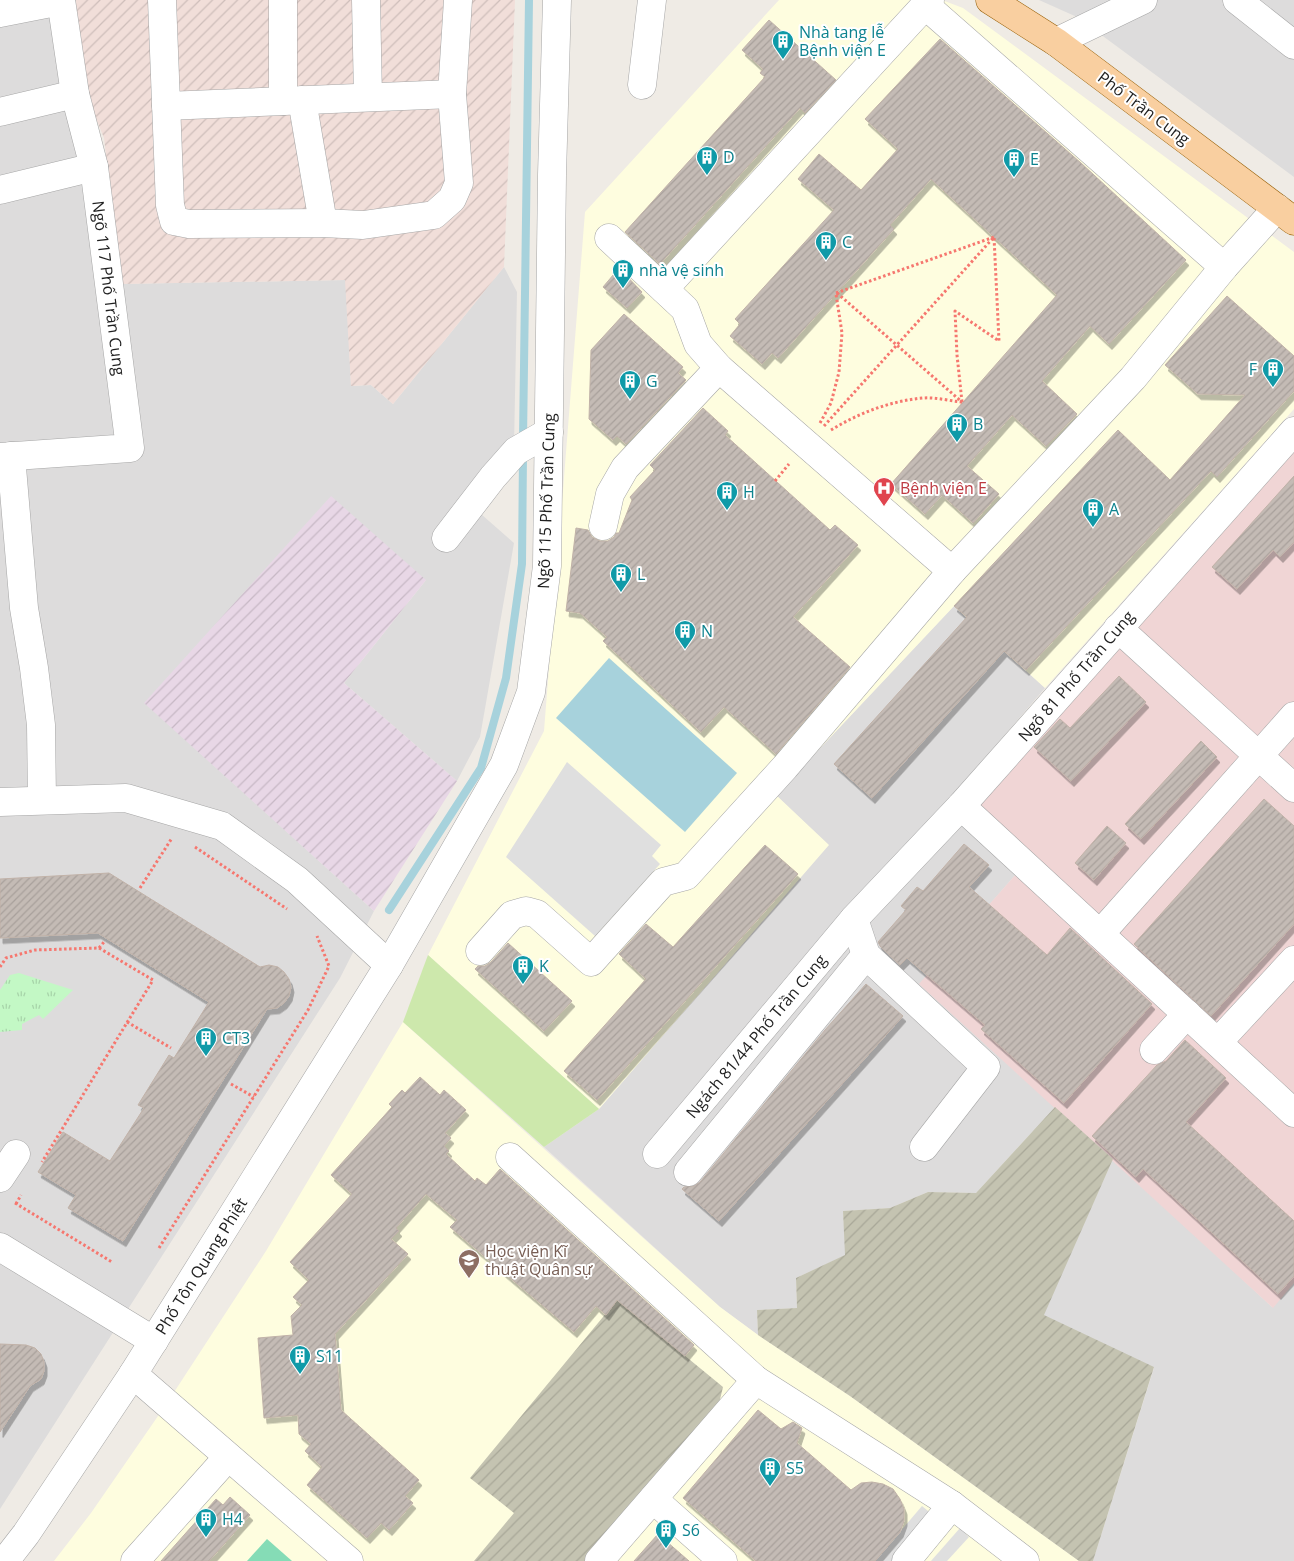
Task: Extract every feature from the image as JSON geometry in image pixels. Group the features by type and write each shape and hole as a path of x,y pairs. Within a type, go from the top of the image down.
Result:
{"main road":[{"name":"Phố Trần Cung","path":"990,0 1056,42 1286,214"}],"street":[{"path":"162,0 170,205 174,221 189,224 323,222 363,224 434,215 452,199 459,183 452,94 458,0"},
{"path":"283,0 292,100 323,222"},
{"path":"366,0 368,97"},
{"name":"Ngõ 115 Phố Trần Cung","path":"389,965 504,765 531,692 547,566 532,442 552,175 557,0"},
{"path":"642,85 652,0"},
{"path":"1056,42 1143,0"},
{"path":"1237,0 1294,45"},
{"path":"0,13 61,1"},
{"name":"Ngõ 117 Phố Trần Cung","path":"5,456 130,448 94,167 74,94 61,1"},
{"path":"664,290 927,3 1224,267"},
{"path":"0,112 74,94"},
{"path":"166,106 452,94"},
{"path":"0,190 94,167"},
{"path":"480,951 512,915 526,911 537,914 591,962 663,882 686,876 785,767 952,571 1133,378 1224,267 1286,214"},
{"path":"609,238 685,309 698,344 719,368 952,571"},
{"path":"603,526 610,494 625,468 719,368"},
{"name":"Ngõ 81 Phố Trần Cung","path":"854,919 961,806 1294,431"},
{"path":"446,538 493,477 532,442"},
{"path":"5,456 19,536 24,608 41,724 42,800"},
{"path":"1118,628 1294,788"},
{"path":"1100,934 1294,716"},
{"path":"0,802 126,798 222,826 297,880 389,965"},
{"path":"961,806 1294,1112"},
{"path":"854,919 866,956 986,1067 924,1147"},
{"name":"Ngách 81/44 Phố Trần Cung","path":"657,1154 854,919"},
{"path":"688,1172 866,956"},
{"path":"1218,1042 1294,960"},
{"name":"Phố Tôn Quang Phiệt","path":"4,1561 26,1534 133,1374 389,965"},
{"path":"1154,1050 1187,1014"},
{"path":"4,1188 16,1154"},
{"path":"510,1157 756,1380 952,1505 1025,1561"},
{"path":"0,1247 154,1341"},
{"path":"133,1374 348,1561"},
{"path":"599,1561 756,1380"},
{"path":"135,1561 228,1457"},
{"path":"653,1499 723,1561"},
{"path":"906,1561 952,1505"}],"path":[{"path":"836,293 994,237"},
{"path":"807,445 994,237"},
{"path":"962,402 955,311 999,341 994,237"},
{"path":"836,293 962,402"},
{"path":"807,445 831,403 839,372 842,333 836,293"},
{"path":"807,445 852,418 892,403 925,398 962,402"},
{"path":"140,888 188,816"},
{"path":"192,844 290,911"},
{"path":"159,1248 308,1010 329,966 315,928"},
{"path":"100,948 104,942"},
{"path":"0,967 6,958 35,950 100,948 153,980 42,1162"},
{"path":"127,1022 171,1048"},
{"path":"231,1084 254,1097"},
{"path":"16,1204 26,1187"},
{"path":"4,1188 16,1204 112,1262"}],"shaded area":[{"path":"70,0 515,0 504,267 393,404 371,385 351,386 345,280 121,284 104,138 82,85"},
{"name":"Bệnh viện E","path":"779,0 942,0 963,8 1294,252 1294,409 1045,688 954,606 776,795 829,845 599,1109 428,955 544,731 585,212"},
{"path":"1039,0 1294,0 1294,177 1077,17"},
{"path":"48,9 74,146 89,181 124,441 5,449 31,773 17,465 138,460 121,284 346,280 351,386 371,385 393,404 504,267 517,292 514,446 473,507 514,543 480,737 457,781 344,683 426,580 145,703 374,911 340,978 0,1509 0,19"},
{"path":"1294,446 1294,1283 1273,1308 919,984 1017,873 960,822"},
{"path":"331,496 426,580 344,683 457,781 374,911 144,703"},
{"path":"954,606 1045,688 943,807 1017,873 920,984 1055,1107 976,1193 928,1192 890,1208 843,1211 846,1255 796,1278 797,1308 757,1310 758,1335 720,1307 544,1147 599,1109 828,845 776,795"},
{"path":"567,762 661,845 652,856 660,864 595,936 506,857"},
{"name":"Học viện Kĩ thuật Quân sự","path":"403,1022 720,1307 758,1335 850,1396 1079,1561 54,1561 91,1513 167,1403 266,1251"},
{"path":"1055,1107 1113,1159 1044,1315 1154,1367 1093,1561 1079,1561 850,1396 758,1335 757,1310 797,1308 796,1278 845,1255 843,1211 890,1208 928,1192 976,1193"},
{"path":"1113,1159 1272,1307 1294,1283 1294,1561 1093,1561 1154,1368 1043,1315"},
{"path":"617,1300 723,1387 716,1416 586,1561 474,1561 514,1513 470,1478"},
{"path":"922,1506 934,1516 895,1561 875,1561"},
{"path":"960,1528 969,1537 947,1561 931,1561"}],"green space":[{"path":"428,955 599,1109 544,1147 403,1022"},
{"path":"19,973 73,990 43,1019 39,1015 22,1024 22,1030 0,1032 0,990 10,975"},
{"path":"267,1539 292,1561 247,1561"}],"water":[{"path":"609,658 737,773 685,832 556,718"}],"building":[{"name":"D","path":"769,20 836,80 805,113 800,108 660,264 625,232 765,77 760,73 763,69 742,50"},
{"path":"940,39 1081,163 1186,260 1109,344 1090,326 1042,381 1077,414 1046,446 1012,415 967,466 999,494 973,523 942,495 925,514 891,484 1057,295 931,179 890,225 894,229 778,358 772,353 762,364 730,336 740,324 735,319 834,210 798,179 819,154 861,190 898,149 865,119"},
{"name":"nhà vệ sinh","path":"619,268 642,292 627,308 603,287"},
{"path":"1227,296 1294,356 1294,391 1217,477 1211,471 1026,670 1004,651 872,798 834,764 967,617 954,606 1118,430 1170,480 1245,395 1198,394 1165,365"},
{"name":"G","path":"624,314 683,367 678,373 686,380 626,444 617,436 613,440 589,419 591,350"},
{"path":"703,408 728,431 725,435 830,530 835,525 858,545 793,617 850,667 776,754 724,707 701,732 603,641 607,637 580,613 566,611 576,528 588,530 592,537 600,541 608,541 616,533 619,533 632,500 630,497 655,470 650,465"},
{"path":"1294,476 1294,542 1280,557 1273,550 1237,589 1212,567"},
{"path":"1119,676 1146,702 1071,781 1034,747 1060,719 1070,728"},
{"path":"1201,741 1217,757 1141,839 1125,824"},
{"path":"1264,799 1294,826 1294,924 1211,1016 1134,944"},
{"path":"1107,826 1126,843 1094,880 1075,863"},
{"path":"964,844 989,865 969,887 1047,955 1070,928 1152,1004 1064,1103 981,1029 985,1025 907,958 900,965 878,942 906,910 901,906 917,887 923,891"},
{"path":"765,845 798,874 597,1100 564,1071 646,979 619,954 646,924 673,947"},
{"name":"CT3","path":"109,873 260,967 269,965 278,967 289,979 291,987 289,996 284,1003 277,1008 267,1009 123,1241 68,1208 76,1195 38,1172 63,1132 110,1161 144,1108 138,1105 169,1055 174,1058 209,1002 98,933 0,938 0,879"},
{"name":"K","path":"508,943 572,1001 544,1031 475,969 478,966 485,966 491,962"},
{"path":"866,984 903,1016 719,1221 682,1189 694,1186 700,1182 825,1030"},
{"path":"1185,1040 1226,1078 1186,1122 1294,1221 1294,1276 1278,1294 1143,1169 1136,1177 1092,1136 1157,1065 1166,1061"},
{"path":"420,1077 440,1095 444,1090 466,1110 445,1133 451,1138 444,1146 449,1151 446,1154 475,1181 477,1178 486,1185 500,1169 694,1345 685,1356 617,1300 606,1315 596,1306 574,1332 450,1227 457,1220 426,1194 396,1228 399,1231 391,1239 408,1254 335,1334 341,1410 419,1480 405,1496 413,1503 389,1530 381,1523 367,1538 307,1485 322,1467 305,1451 311,1444 299,1434 298,1415 264,1418 258,1338 293,1335 291,1316 302,1305 293,1297 309,1280 290,1262 352,1194 331,1175 392,1107 389,1104 402,1090 405,1093"},
{"path":"0,1344 26,1345 35,1348 41,1354 44,1362 44,1371 41,1379 30,1386 0,1432"},
{"name":"S5","path":"758,1410 781,1429 793,1422 802,1428 797,1443 851,1490 861,1483 872,1482 883,1484 893,1489 904,1509 904,1521 900,1532 875,1561 756,1561 683,1498"},
{"name":"H4","path":"230,1497 250,1515 209,1561 161,1561 216,1499 223,1505"},
{"name":"S6","path":"658,1534 689,1561 634,1561"}],"waterway":[{"path":"523,440 529,0"},
{"path":"389,910 481,768 506,678 522,564 523,454"}],"place":[{"name":"Nhà tang lễ Bệnh viện E","path":"783,60"},
{"name":"D","path":"707,176"},
{"name":"E","path":"1014,178"},
{"name":"C","path":"826,261"},
{"name":"nhà vệ sinh","path":"623,289"},
{"name":"F","path":"1273,388"},
{"name":"G","path":"630,400"},
{"name":"B","path":"957,443"},
{"name":"Bệnh viện E","path":"884,507"},
{"name":"H","path":"727,511"},
{"name":"A","path":"1093,528"},
{"name":"L","path":"621,593"},
{"name":"N","path":"685,650"},
{"name":"K","path":"523,985"},
{"name":"CT3","path":"206,1057"},
{"name":"Học viện Kĩ thuật Quân sự","path":"469,1279"},
{"name":"S11","path":"300,1375"},
{"name":"S5","path":"770,1487"},
{"name":"H4","path":"206,1538"},
{"name":"S6","path":"666,1549"}]}
